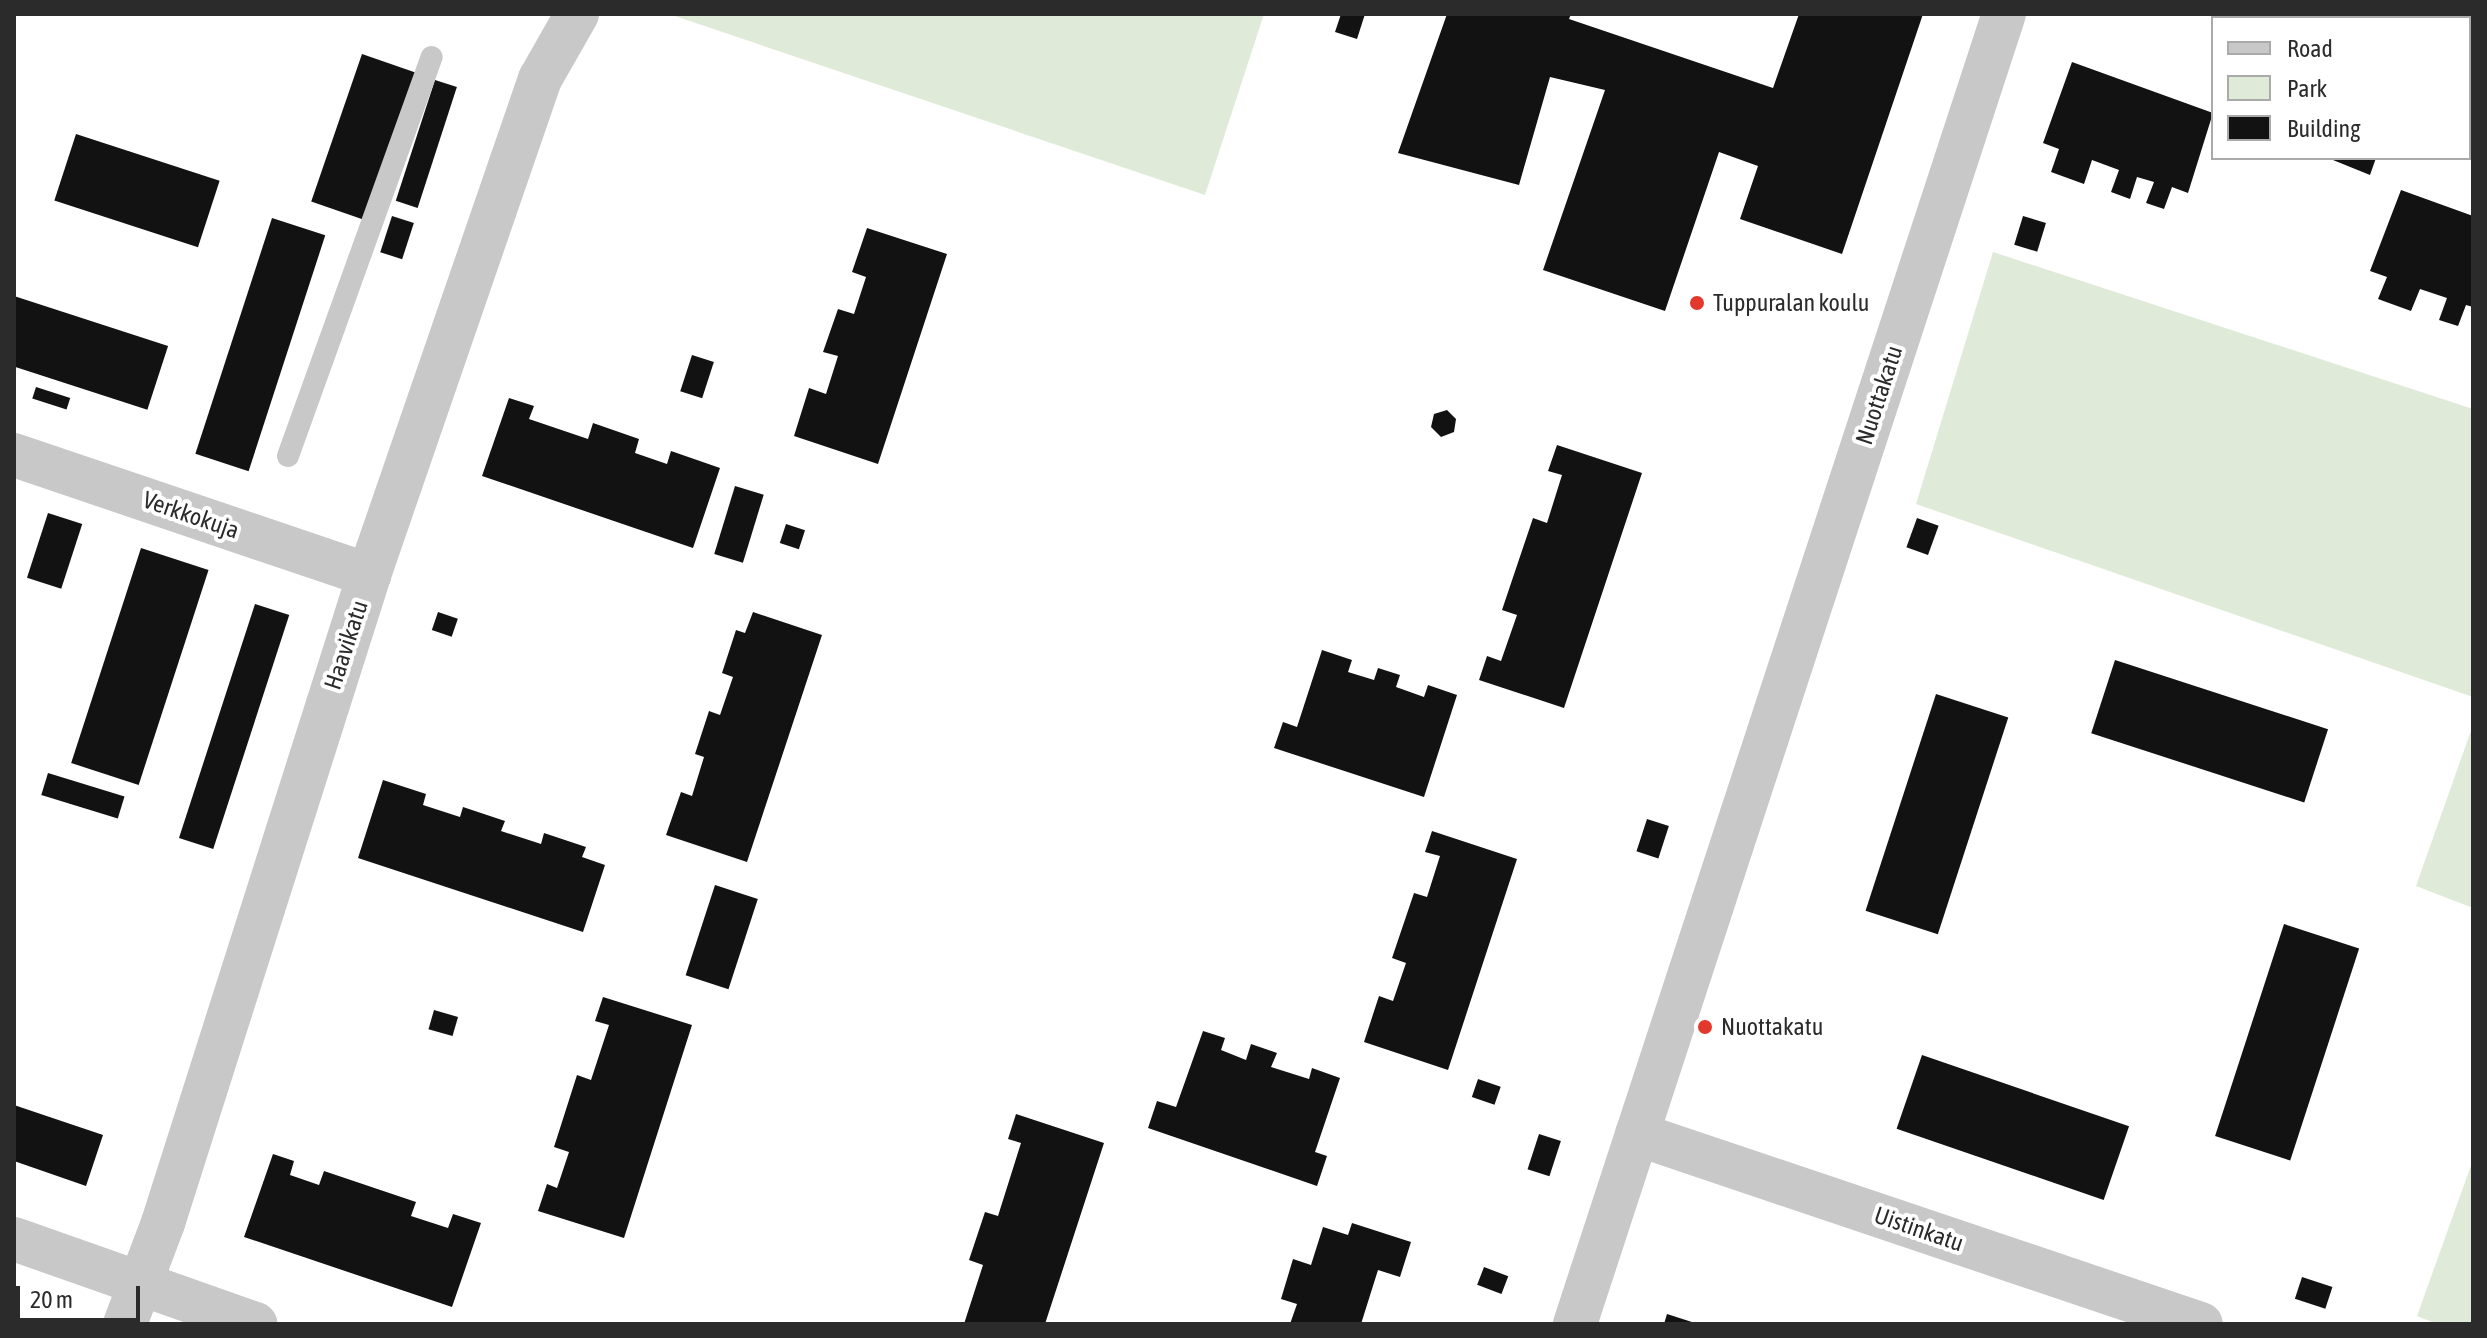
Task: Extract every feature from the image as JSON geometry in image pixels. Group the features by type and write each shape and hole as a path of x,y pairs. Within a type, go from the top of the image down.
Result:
{"street":[{"name":"Haavikatu","path":"133,1305 369,575 540,79 577,14"},
{"name":"Nuottakatu","path":"1575,1324 2004,14"},
{"name":"Verkkokuja","path":"14,455 369,575"},
{"name":"Uistinkatu","path":"1637,1134 2201,1324"},
{"path":"14,1239 133,1305 255,1324"}],"lane":[{"path":"288,456 432,57"}],"green space":[{"path":"669,14 1264,14 1205,195"},
{"path":"1993,252 2473,409 2473,697 1916,504"},
{"path":"2473,725 2473,908 2416,886"},
{"path":"2473,1160 2473,1324 2437,1324 2417,1316"}],"building":[{"path":"1341,14 1365,14 1357,39 1335,32"},
{"path":"1447,14 1571,14 1569,19 1773,88 1799,14 1923,14 1842,254 1740,219 1758,166 1719,152 1665,311 1543,270 1605,90 1550,77 1519,185 1398,153"},
{"path":"2441,14 2448,16 2359,16"},
{"path":"2471,24 2473,25 2471,94"},
{"path":"362,54 417,73 366,220 311,202"},
{"path":"2072,62 2211,112 2188,193 2172,187 2164,209 2146,203 2154,182 2137,177 2130,199 2111,192 2119,170 2092,160 2084,184 2051,172 2059,149 2043,143"},
{"path":"435,80 457,87 418,208 396,201"},
{"path":"76,134 220,181 198,247 54,201"},
{"path":"2333,160 2375,160 2370,175"},
{"path":"2401,190 2473,216 2473,307 2466,305 2458,326 2439,320 2447,298 2420,289 2411,311 2378,299 2387,277 2370,271"},
{"path":"392,216 414,223 402,259 380,252"},
{"path":"2023,216 2046,223 2037,252 2014,245"},
{"path":"272,218 325,235 249,471 195,454"},
{"path":"867,228 947,254 878,464 794,436 809,388 826,394 838,356 823,352 838,309 854,314 866,277 852,272"},
{"path":"14,296 168,346 147,410 14,366"},
{"path":"692,355 714,362 702,398 680,391"},
{"path":"36,387 70,398 67,410 32,398"},
{"path":"509,398 534,406 529,419 588,439 593,423 639,439 635,453 667,464 671,451 720,468 693,548 482,476"},
{"path":"1447,410 1456,419 1454,432 1441,437 1431,427 1434,414"},
{"path":"1557,445 1642,473 1564,708 1479,680 1487,656 1501,661 1517,615 1502,610 1533,518 1547,523 1562,475 1548,471"},
{"path":"735,486 764,495 743,563 714,554"},
{"path":"48,513 82,524 61,589 27,578"},
{"path":"1917,518 1939,526 1928,555 1906,547"},
{"path":"786,524 805,530 799,549 780,543"},
{"path":"141,548 209,570 139,785 71,763"},
{"path":"255,604 289,615 213,849 179,838"},
{"path":"438,612 458,619 452,637 432,630"},
{"path":"753,612 822,635 747,862 666,835 681,792 692,796 704,757 695,754 709,711 720,715 733,677 722,673 736,630 745,633"},
{"path":"1322,650 1352,660 1348,672 1374,680 1378,668 1400,675 1396,687 1424,697 1428,685 1457,695 1424,797 1274,748 1283,722 1297,727"},
{"path":"2115,660 2328,729 2304,802 2091,733"},
{"path":"1936,694 2008,717 1938,934 1866,911"},
{"path":"48,773 125,796 118,818 41,795"},
{"path":"383,780 426,794 423,805 460,817 463,807 505,821 501,831 541,844 544,833 586,847 582,857 605,865 583,932 358,858"},
{"path":"1647,819 1669,826 1658,858 1636,851"},
{"path":"1432,831 1517,859 1448,1070 1364,1042 1379,996 1393,1001 1406,963 1392,958 1414,893 1427,897 1440,856 1425,852"},
{"path":"715,885 758,899 728,989 686,975"},
{"path":"2284,924 2359,948 2290,1160 2215,1136"},
{"path":"603,997 692,1025 624,1238 538,1211 547,1184 557,1188 569,1152 554,1147 577,1075 591,1080 609,1025 595,1021"},
{"path":"434,1010 458,1017 453,1036 428,1029"},
{"path":"1203,1031 1225,1038 1221,1050 1246,1060 1251,1044 1277,1053 1271,1067 1309,1079 1312,1068 1340,1078 1315,1152 1327,1156 1317,1186 1148,1128 1157,1101 1176,1107"},
{"path":"1922,1055 2129,1126 2104,1200 1897,1129"},
{"path":"1478,1079 1501,1087 1495,1105 1472,1097"},
{"path":"14,1105 103,1135 86,1186 14,1161"},
{"path":"1016,1114 1104,1143 1045,1324 964,1324 983,1265 969,1260 985,1212 998,1216 1021,1143 1008,1139"},
{"path":"1539,1134 1561,1141 1549,1176 1528,1169"},
{"path":"273,1154 294,1161 290,1175 319,1185 324,1171 416,1202 411,1216 448,1228 453,1214 481,1223 452,1307 244,1237"},
{"path":"1352,1223 1411,1242 1400,1277 1378,1270 1361,1324 1290,1324 1297,1304 1281,1299 1293,1259 1311,1265 1323,1227 1348,1235"},
{"path":"1484,1267 1508,1276 1501,1294 1477,1285"},
{"path":"2302,1277 2332,1287 2325,1309 2295,1299"},
{"path":"1667,1314 1695,1323 1695,1324 1664,1324"}],"place":[{"name":"Tuppuralan koulu","path":"1697,303"},
{"name":"Nuottakatu","path":"1705,1027"}]}
